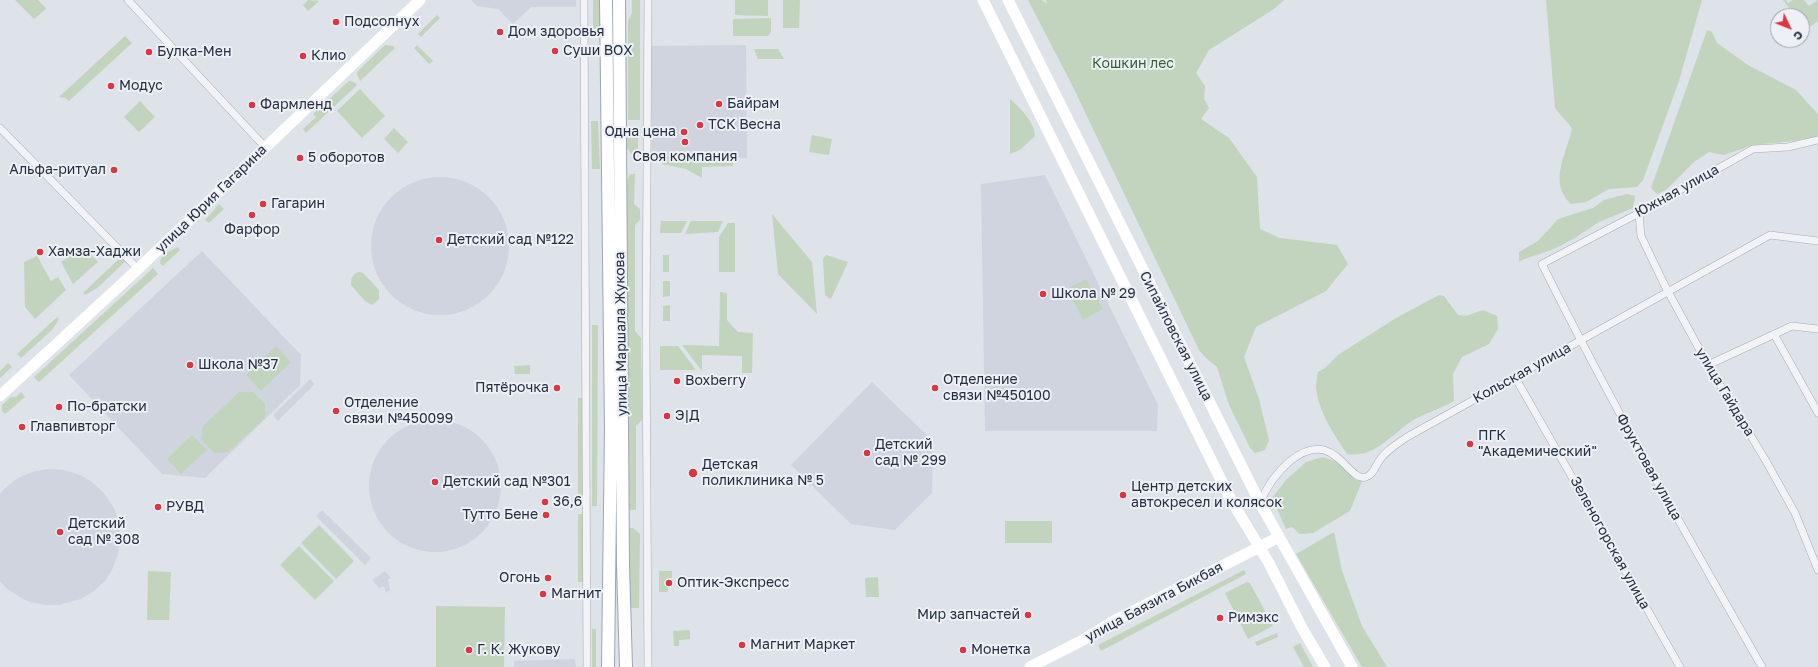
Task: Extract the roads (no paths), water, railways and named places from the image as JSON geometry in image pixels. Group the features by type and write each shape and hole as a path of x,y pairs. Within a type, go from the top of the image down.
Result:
{"main road":[{"name":"улица Юрия Гагарина","path":"0,396 138,269 420,0"},
{"name":"улица Маршала Жукова","path":"606,0 611,421 608,667"},
{"name":"улица Маршала Жукова","path":"619,0 623,565 626,667"},
{"name":"Сипайловская улица","path":"983,0 1231,500 1260,547 1302,628 1325,667"},
{"name":"Сипайловская улица","path":"1008,0 1260,503 1273,523 1279,537 1352,667"},
{"name":"улица Баязита Бикбая","path":"1030,667 1083,640 1112,622 1279,537"}],"street":[{"path":"128,0 265,147"},
{"path":"584,0 587,667"},
{"path":"648,0 646,338 648,667"},
{"path":"0,128 138,269"},
{"name":"Южная улица","path":"1542,264 1639,213 1753,149 1788,147 1818,140"},
{"name":"улица Гайдара","path":"1639,213 1641,236 1668,292 1708,365 1770,467 1795,513 1815,554 1818,570"},
{"name":"Кольская улица","path":"1260,503 1267,486 1279,471 1300,455 1310,450 1317,449 1326,451 1345,464 1355,476 1361,478 1367,477 1384,454 1407,437 1770,235 1818,241"},
{"name":"Фруктовая улица","path":"1542,264 1580,340 1674,514 1762,667"},
{"path":"1708,365 1792,326 1818,329"},
{"path":"1774,334 1818,413"},
{"name":"Зеленогорская улица","path":"1515,377 1680,667"}],"place":[{"name":"Подсолнух","path":"336,22"},
{"name":"Дом здоровья","path":"500,32"},
{"name":"Суши BOX","path":"555,51"},
{"name":"Булка-Мен","path":"149,52"},
{"name":"Клио","path":"303,56"},
{"name":"Модус","path":"111,86"},
{"name":"Байрам","path":"719,104"},
{"name":"Фармленд","path":"252,105"},
{"name":"ТСК Весна","path":"700,125"},
{"name":"Одна цена","path":"684,132"},
{"name":"Своя компания","path":"685,142"},
{"name":"5 оборотов","path":"300,158"},
{"name":"Альфа-ритуал","path":"114,170"},
{"name":"Гагарин","path":"263,204"},
{"name":"Фарфор","path":"252,215"},
{"name":"Детский сад №122","path":"439,240"},
{"name":"Хамза-Хаджи","path":"40,252"},
{"name":"Школа № 29","path":"1043,294"},
{"name":"Школа №37","path":"190,365"},
{"name":"Boxberry","path":"677,381"},
{"name":"Пятёрочка","path":"557,388"},
{"name":"Отделение связи №450100","path":"935,388"},
{"name":"По-братски","path":"59,407"},
{"name":"Отделение связи №450099","path":"336,411"},
{"name":"Э|Д","path":"667,416"},
{"name":"Главпивторг","path":"22,427"},
{"name":"ПГК \"Академический\"","path":"1470,444"},
{"name":"Детский сад № 299","path":"867,453"},
{"name":"Детская поликлиника № 5","path":"693,473"},
{"name":"Детский сад №301","path":"435,482"},
{"name":"Центр детских автокресел и колясок","path":"1123,495"},
{"name":"36,6","path":"545,502"},
{"name":"РУВД","path":"158,507"},
{"name":"Тутто Бене","path":"546,515"},
{"name":"Детский сад № 308","path":"60,532"},
{"name":"Огонь","path":"548,578"},
{"name":"Оптик-Экспресс","path":"669,583"},
{"name":"Магнит","path":"543,594"},
{"name":"Мир запчастей","path":"1028,615"},
{"name":"Римэкс","path":"1220,618"},
{"name":"Магнит Маркет","path":"742,645"},
{"name":"Г. К. Жукову","path":"469,650"},
{"name":"Монетка","path":"963,650"}],"park label":[{"name":"Кошкин лес","path":"1133,64"}]}
